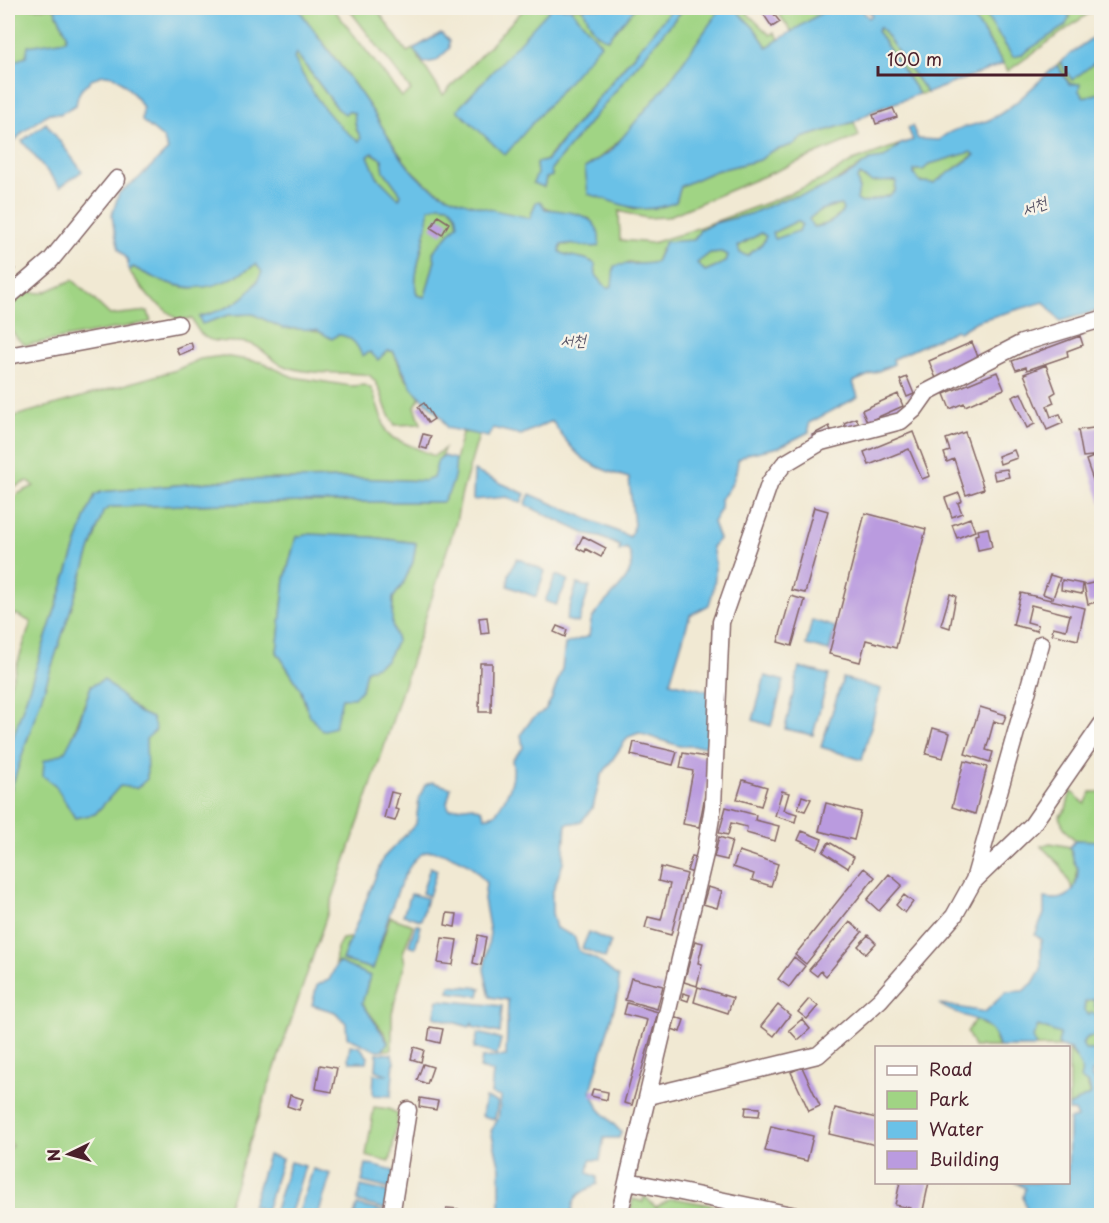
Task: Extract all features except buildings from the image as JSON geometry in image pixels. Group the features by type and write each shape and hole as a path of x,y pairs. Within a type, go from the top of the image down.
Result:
{"street":[{"path":"8,297 51,260 117,179"},
{"path":"618,1215 705,854 713,806 721,622 770,482 784,464 821,442 901,421 915,409 927,392 1022,343 1101,320"},
{"path":"8,356 178,324"},
{"path":"648,1096 818,1055 880,1000 954,916 974,880 1041,644"},
{"path":"974,880 1032,825 1101,724"},
{"path":"391,1215 408,1110"},
{"path":"628,1181 796,1215"}],"green space":[{"path":"8,8 54,8 67,34 66,40 53,43 8,65"},
{"path":"298,8 333,8 402,97 411,90 348,8 376,8 407,52 413,49 443,95 525,8 582,8 608,39 635,8 673,8 545,161 536,163 537,174 533,183 544,187 546,178 552,176 551,169 684,8 721,8 660,95 643,115 606,153 585,168 618,202 633,209 676,202 681,186 715,171 760,160 770,152 795,144 802,138 854,122 859,136 667,217 646,218 619,211 620,240 652,243 681,234 769,202 821,180 853,161 901,144 883,159 870,160 831,184 811,193 787,198 750,214 715,223 700,230 694,240 661,249 656,262 646,265 629,262 612,286 607,289 596,275 595,264 587,259 560,253 561,245 583,244 593,247 590,219 554,211 536,202 530,218 490,210 451,197 418,177 401,157 357,88"},
{"path":"734,8 751,8 747,13 770,35 774,32 780,41 767,47 755,29"},
{"path":"774,8 829,8 792,32"},
{"path":"968,8 981,8 1013,57 1070,17 1064,8 1096,8 1008,71"},
{"path":"881,27 927,93 919,94 877,31"},
{"path":"296,53 338,109 354,113 356,129 361,138 359,142 339,125 321,104 294,58"},
{"path":"1101,58 1101,93 1084,97 1070,84 1057,65 1060,62 1072,80"},
{"path":"971,152 975,154 934,183 920,182 914,175 914,170 923,170 929,164"},
{"path":"372,153 382,159 384,171 401,194 398,200 377,177 368,156"},
{"path":"860,175 865,179 896,181 895,191 888,196 862,203 857,200 859,188 857,177"},
{"path":"439,205 449,206 456,214 458,224 433,252 435,260 425,297 417,295 416,276 429,208"},
{"path":"841,205 843,210 834,220 813,227 809,219 812,216 824,209"},
{"path":"797,221 802,224 799,231 775,240 772,233"},
{"path":"761,233 766,236 763,243 747,256 740,253 737,247"},
{"path":"721,252 728,255 726,262 705,271 697,263 710,253"},
{"path":"256,264 263,272 251,290 229,307 200,317 202,323 229,315 253,314 290,329 302,327 324,333 345,335 370,352 393,351 404,376 420,398 415,406 421,424 395,425 378,386 369,375 303,371 278,363 251,344 210,340 197,329 192,319 177,319 149,297 129,271 133,267 166,282 196,288 225,282"},
{"path":"73,280 110,315 148,311 151,322 26,345 16,338 11,328 8,304 28,292 42,293"},
{"path":"223,356 261,362 293,377 351,386 365,385 372,389 386,431 393,438 434,456 444,449 433,478 425,481 353,478 232,480 101,492 95,495 85,519 8,753 8,692 31,622 16,614 10,617 8,625 8,505 17,494 34,486 28,481 8,490 8,418 176,370 200,359"},
{"path":"469,432 479,435 461,496 456,522 383,750 225,1215 8,1215 8,1150 12,1146 8,1140 8,798 103,512 110,507 303,502 443,502 462,433","holes":["296,537 371,537 416,543 413,562 403,584 393,598 392,624 397,641 386,661 366,671 362,689 342,698 336,713 309,715 300,688 277,652 285,579","91,686 126,700 138,712 152,718 146,739 145,756 95,814 75,818 55,785"]},
{"path":"1071,791 1085,804 1091,792 1101,792 1101,841 1085,843 1074,839 1066,830 1059,817 1066,809"},
{"path":"1050,843 1070,847 1078,868 1074,891 1060,865 1041,846"},
{"path":"390,917 413,925 403,953 405,963 392,1013 392,1050 383,1050 388,1042 385,1034 362,1003 370,976 338,962 335,964 337,948 342,939 350,938 342,960 373,969"},
{"path":"1095,998 1099,1011 1101,1011 1101,1023 1096,1015 1089,1015 1084,1010 1085,1002"},
{"path":"975,1019 992,1031 999,1046 974,1046 967,1032"},
{"path":"1038,1026 1061,1034 1058,1044 1060,1046 1036,1046 1033,1037"},
{"path":"1101,1035 1101,1055 1096,1050 1085,1050 1082,1043 1088,1037"},
{"path":"1070,1050 1080,1063 1091,1095 1070,1106"},
{"path":"374,1107 389,1109 398,1114 391,1158 388,1162 366,1156"},
{"path":"644,1196 656,1207 671,1199 678,1199 769,1216 629,1216 633,1199 643,1202"}],"water":[{"name":"서천","path":"54,8 262,8 264,10 298,8 365,100 401,157 417,177 450,197 490,209 530,218 536,202 540,201 545,209 583,216 596,227 599,246 561,245 560,252 587,259 595,264 596,275 607,288 612,286 614,266 656,262 665,242 694,240 700,230 715,223 750,214 787,198 811,193 842,179 870,160 884,158 901,144 913,140 908,128 912,126 918,139 939,140 952,131 988,120 1012,106 1057,65 1069,84 1080,84 1079,91 1084,97 1101,93 1101,310 1060,321 1044,302 977,321 959,332 956,330 893,359 894,364 853,382 858,397 809,423 809,432 779,447 747,454 738,460 733,481 720,499 721,509 713,522 719,539 712,547 715,576 709,605 690,615 670,682 708,691 710,746 679,746 639,733 628,737 601,776 593,807 581,822 566,824 563,863 552,894 552,913 556,928 574,936 579,951 597,960 618,977 619,990 591,1091 599,1109 621,1132 619,1138 604,1138 600,1160 590,1160 588,1173 597,1177 597,1184 578,1195 573,1203 572,1215 500,1215 500,1168 491,1131 498,1119 501,1097 491,1094 493,1072 480,1068 482,1058 506,1056 508,1000 490,997 484,970 490,933 484,899 486,883 477,872 464,862 443,853 430,851 423,853 412,863 398,890 373,969 342,960 383,858 416,824 419,798 425,785 432,782 451,788 447,803 449,809 473,806 482,810 485,817 495,814 512,782 512,760 523,748 521,734 532,719 545,710 551,700 562,669 565,644 589,636 591,621 596,613 619,588 631,569 631,559 627,548 619,551 620,546 600,537 588,535 525,505 530,494 630,537 634,526 629,478 602,469 584,459 569,444 552,421 521,435 493,428 488,437 447,428 442,418 412,388 393,351 387,351 378,360 370,352 362,356 356,345 342,335 337,335 332,339 317,330 282,328 253,314 229,315 202,324 199,317 228,307 251,290 262,272 256,264 224,282 195,288 166,282 133,267 129,271 127,259 119,249 112,215 119,193 138,179 168,150 163,138 142,121 143,107 126,86 113,76 98,77 81,90 76,105 60,114 49,113 23,132 8,148 8,65 26,56 28,46 66,40 67,34","holes":["296,53 338,109 345,114 348,111 354,113 356,128 361,138 359,141 348,134 330,115 294,58","971,152 975,155 934,183 920,182 914,175 914,170 923,170 930,164","373,153 382,159 384,171 401,194 399,199 377,177 368,156","860,175 871,182 896,181 895,191 888,196 862,203 857,200 859,188 857,178","439,205 449,206 456,214 458,224 433,252 435,260 425,297 417,295 418,265 429,209","841,205 843,210 830,222 813,227 809,219 819,211","797,221 802,224 799,231 775,239 772,233","761,233 766,236 763,243 747,256 740,253 738,246","721,252 728,255 726,262 705,271 697,263 710,253"]},
{"path":"551,8 570,8 601,44 505,155 457,110"},
{"path":"582,8 635,8 608,39 595,31"},
{"path":"673,8 684,8 551,169 552,176 546,178 544,187 533,183 537,174 536,163 546,161"},
{"path":"721,8 734,8 755,29 767,47 829,8 860,8 869,18 872,15 867,8 968,8 1003,64 927,93 880,27 877,31 919,94 873,111 854,122 802,138 795,144 770,152 760,160 715,171 681,186 676,202 663,206 642,209 588,194 585,168 611,151 668,83"},
{"path":"981,8 1064,8 1070,17 1065,26 1021,55 1013,57"},
{"path":"1101,31 1101,58 1072,80 1060,62"},
{"path":"441,33 449,41 449,49 436,61 424,63 413,49"},
{"path":"46,123 82,171 60,187 22,141"},
{"path":"443,456 455,459 455,471 453,482 443,502 303,502 110,507 103,512 8,798 8,753 85,519 95,495 101,492 232,480 353,478 425,481 433,478 438,460"},
{"path":"474,471 525,494 521,503 507,497 473,500"},
{"path":"310,534 371,537 416,543 413,562 403,584 393,598 392,624 397,641 386,661 366,671 362,689 354,698 342,698 335,727 322,731 309,715 300,688 277,652 285,579 296,537"},
{"path":"517,558 545,571 536,597 508,586 509,574"},
{"path":"556,575 568,580 556,605 545,601"},
{"path":"577,584 590,587 578,623 566,620"},
{"path":"812,620 835,627 829,651 806,645"},
{"path":"799,667 829,675 813,735 785,729"},
{"path":"765,676 784,681 771,726 753,720"},
{"path":"843,678 881,689 862,760 821,747"},
{"path":"104,679 138,712 152,718 156,730 146,739 147,779 137,788 120,786 95,814 75,818 55,785 43,776 44,761 64,753 77,728 91,686"},
{"path":"1076,840 1101,841 1101,958 1095,961 1101,974 1101,1011 1095,1007 1094,999 1085,1002 1084,1010 1089,1015 1092,1012 1097,1017 1101,1025 1101,1035 1088,1037 1082,1043 1085,1050 1096,1050 1101,1055 1101,1073 1092,1072 1092,1078 1101,1083 1101,1211 1074,1215 1028,1215 1023,1197 1025,1188 1018,1184 1070,1184 1070,1120 1077,1118 1074,1111 1070,1111 1070,1105 1091,1094 1089,1085 1080,1078 1081,1067 1070,1046 1058,1044 1060,1034 1038,1026 1033,1037 1036,1046 999,1046 996,1037 983,1024 939,1004 985,1012 1006,992 1023,991 1033,983 1041,969 1041,939 1035,935 1044,914 1044,898 1059,899 1070,894 1078,876 1078,868 1070,847"},
{"path":"430,867 437,870 429,896 422,893"},
{"path":"411,894 427,898 421,920 403,915"},
{"path":"416,924 421,926 415,948 409,945"},
{"path":"589,932 611,942 605,958 582,948"},
{"path":"338,962 370,976 362,1003 388,1042 383,1050 375,1050 347,1037 346,1023 335,1012 312,1005 317,985 329,980"},
{"path":"450,985 481,988 479,996 449,992"},
{"path":"438,1000 502,1006 500,1033 473,1027 472,1023 470,1027 434,1017"},
{"path":"478,1033 501,1039 497,1055 474,1048"},
{"path":"350,1045 360,1047 368,1057 367,1062 350,1062 348,1059"},
{"path":"377,1053 392,1054 394,1062 391,1096 373,1095 374,1074 388,1075 376,1070"},
{"path":"485,1098 498,1102 495,1119 482,1116"},
{"path":"268,1155 282,1159 266,1211 252,1206"},
{"path":"290,1162 305,1166 290,1215 274,1213"},
{"path":"366,1164 394,1171 390,1189 362,1182"},
{"path":"313,1169 331,1174 318,1215 298,1215"},
{"path":"361,1186 389,1192 385,1209 357,1202"},
{"path":"357,1205 385,1212 384,1215 354,1216"}]}
